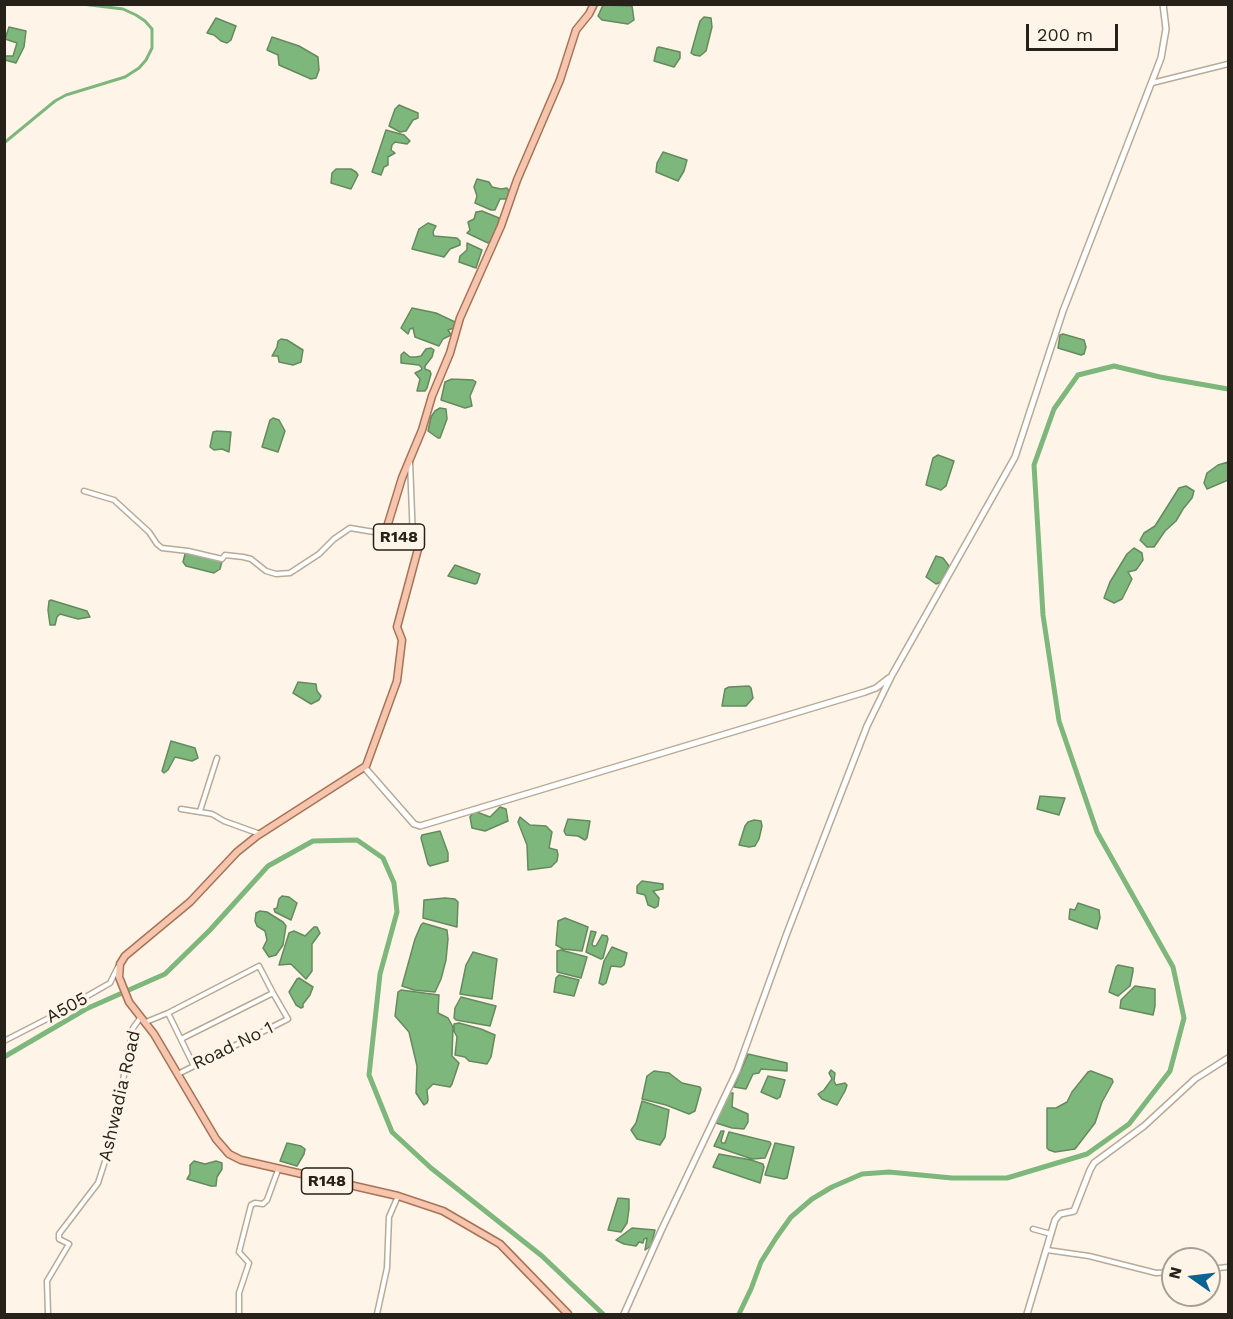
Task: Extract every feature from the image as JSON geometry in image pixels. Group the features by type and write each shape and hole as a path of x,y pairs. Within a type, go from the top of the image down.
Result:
{"main road":[{"name":"R148","path":"365,768 397,681 402,640 397,627 418,549 416,543 393,536 387,526 432,396 450,353 460,318 501,226 517,180 560,80 576,30 594,4"},
{"path":"624,1314 737,1071 787,933 867,726 892,675 1015,457 1067,300 1161,58 1166,38 1163,4"},
{"path":"120,964 125,956 189,903 218,871 260,834 365,768 414,824 420,826 865,692 876,688 892,675"},
{"name":"R148","path":"120,964 118,976 129,1002 143,1019 178,1074 216,1139 229,1154 241,1160 278,1170 398,1196 443,1211 500,1244 568,1314"},
{"path":"1027,1314 1058,1215 1074,1211 1094,1163 1144,1126 1195,1079 1228,1058"}],"street":[{"path":"1152,83 1228,64"},
{"path":"410,460 413,542"},
{"path":"84,491 114,500 149,532 162,548 222,559 225,555 243,557 266,571 276,574 290,573 319,554 334,539 350,528 393,536"},
{"path":"200,811 217,758"},
{"path":"181,809 212,814 224,821 260,834"},
{"name":"A505","path":"4,1041 110,983 120,964"},
{"path":"143,1019 168,1013 258,966 273,993 181,1039"},
{"name":"Road No 1","path":"178,1074 288,1019 273,993"},
{"path":"168,1013 194,1066"},
{"name":"Ashwadia Road","path":"48,1314 47,1281 69,1244 59,1239 59,1234 98,1183 110,1146 109,1140 116,1118 133,1028 143,1019"},
{"path":"239,1314 239,1293 249,1263 239,1252 251,1205 263,1204 267,1200 278,1170"},
{"path":"377,1314 387,1268 388,1217 398,1196"},
{"path":"1033,1229 1051,1234"},
{"path":"1047,1250 1089,1256 1161,1273"}],"shaded area":[{"path":"603,5 632,6 634,20 628,24 602,20 598,16"},
{"path":"704,17 711,18 712,27 706,51 700,56 694,55 691,53 700,21"},
{"path":"216,18 236,26 231,40 227,43 207,33"},
{"path":"9,27 26,31 24,47 16,63 5,60 5,56 13,56 17,43 5,39"},
{"path":"272,37 299,46 318,57 319,70 316,78 311,79 279,65 278,55 267,50"},
{"path":"659,47 680,52 680,58 674,67 654,61"},
{"path":"399,105 418,113 418,118 413,120 406,131 400,132 389,126 395,109"},
{"path":"386,130 404,135 410,141 407,144 395,142 392,145 391,150 395,153 388,157 388,165 384,167 381,175 372,172"},
{"path":"663,152 687,160 678,181 656,172 657,163"},
{"path":"336,169 351,169 356,172 358,175 351,189 331,183 332,173"},
{"path":"477,179 489,182 492,187 507,188 509,191 507,199 500,199 495,210 475,203 477,196 474,187"},
{"path":"482,211 499,218 493,239 488,243 467,233 470,230 468,222 474,219 476,212"},
{"path":"428,223 436,226 434,236 457,238 460,245 450,249 444,257 412,249 419,229"},
{"path":"467,243 482,250 476,268 459,262 460,256 467,250"},
{"path":"412,308 436,313 455,322 454,328 448,330 451,335 443,339 439,346 415,337 413,328 408,334 401,328"},
{"path":"1060,335 1084,340 1086,347 1084,354 1058,348"},
{"path":"281,339 303,350 301,362 293,365 279,362 278,356 272,356"},
{"path":"426,349 434,350 432,357 425,366 431,374 427,388 425,391 417,391 420,379 415,373 422,368 419,365 401,363 401,355 404,352 410,357 421,356"},
{"path":"452,379 476,382 470,396 472,406 465,408 441,400 445,382"},
{"path":"440,408 446,409 447,419 440,438 438,438 428,431 431,417"},
{"path":"273,418 279,420 285,431 278,452 262,447 270,420"},
{"path":"213,432 231,432 229,452 222,449 214,450 210,447"},
{"path":"938,455 954,461 946,486 941,490 926,485 933,458"},
{"path":"1228,462 1228,480 1207,489 1204,483 1207,473 1218,465"},
{"path":"1186,486 1194,491 1192,498 1154,547 1147,547 1140,540 1144,533 1155,526 1179,488"},
{"path":"1134,548 1142,553 1143,560 1136,570 1128,572 1132,579 1122,599 1114,603 1104,598 1110,582 1127,554"},
{"path":"189,551 222,561 220,569 214,573 186,566 183,562 185,554"},
{"path":"936,556 943,558 949,566 941,582 936,584 926,577"},
{"path":"455,565 480,574 477,583 448,576"},
{"path":"51,600 87,611 90,617 78,619 60,614 55,625 50,625 48,610"},
{"path":"298,682 316,684 321,696 319,700 311,704 293,693"},
{"path":"749,686 753,698 746,706 722,706 725,689"},
{"path":"171,741 195,748 198,758 192,761 175,757 164,773 162,771"},
{"path":"1040,796 1065,798 1059,815 1037,809"},
{"path":"500,807 506,809 508,821 485,831 472,828 470,817 474,811 490,817"},
{"path":"520,817 530,825 546,826 552,832 549,848 557,850 558,855 557,861 551,867 528,870 527,845 518,822"},
{"path":"568,819 590,821 585,840 578,836 566,835 564,831"},
{"path":"754,820 761,821 762,826 755,846 739,845 745,826"},
{"path":"440,831 448,853 448,861 430,866 421,838 422,835"},
{"path":"642,881 663,884 663,889 653,891 659,898 658,906 655,908 648,905 645,895 637,893 637,886"},
{"path":"282,896 289,897 297,903 291,920 275,912 274,909 277,908"},
{"path":"455,899 458,902 457,927 423,918 424,900"},
{"path":"1078,903 1099,910 1100,918 1097,929 1069,919 1070,909 1075,910"},
{"path":"267,912 286,926 283,945 276,955 269,957 263,948 267,940 265,931 257,926 255,921 256,913"},
{"path":"565,918 588,927 582,951 563,949 556,945 558,921"},
{"path":"423,923 447,930 446,960 435,992 402,986 415,939"},
{"path":"317,927 320,933 312,944 312,971 306,979 291,964 279,965 289,933 294,931 305,936"},
{"path":"591,931 596,932 593,946 596,946 602,935 607,936 601,959 586,952"},
{"path":"612,947 627,953 624,965 611,966 606,983 603,985 599,983 604,961"},
{"path":"557,951 587,957 581,978 557,972"},
{"path":"473,952 497,959 492,999 460,994 466,965"},
{"path":"1118,965 1133,968 1133,971 1130,986 1118,996 1109,992"},
{"path":"559,975 579,980 574,996 554,992 556,978"},
{"path":"299,978 313,987 301,1008 296,1005 289,992"},
{"path":"1135,986 1155,989 1153,1015 1120,1008 1121,1000"},
{"path":"401,990 439,995 438,1013 448,1018 453,1027 452,1056 459,1063 452,1084 450,1087 433,1084 427,1090 428,1100 424,1105 416,1093 417,1066 409,1032 395,1016 398,992"},
{"path":"461,997 496,1006 490,1026 454,1018 455,1008"},
{"path":"459,1023 495,1035 491,1057 487,1064 469,1061 465,1057 455,1055 457,1037 454,1024"},
{"path":"748,1054 787,1063 787,1071 761,1069 759,1073 753,1074 746,1089 734,1087"},
{"path":"831,1070 835,1073 836,1085 845,1083 847,1085 837,1105 822,1099 818,1094 832,1079 829,1073"},
{"path":"654,1071 669,1073 682,1083 700,1087 695,1111 689,1114 642,1099 647,1076"},
{"path":"1091,1071 1112,1079 1113,1082 1102,1102 1095,1123 1075,1149 1055,1152 1049,1150 1047,1148 1047,1108 1056,1108 1067,1102 1072,1092"},
{"path":"768,1076 785,1080 780,1097 777,1099 761,1092"},
{"path":"729,1093 733,1093 732,1107 748,1114 748,1122 744,1129 716,1123"},
{"path":"642,1101 669,1110 665,1137 660,1145 637,1139 631,1130 636,1123"},
{"path":"721,1131 724,1131 722,1143 725,1143 729,1132 771,1144 765,1158 752,1159 714,1146"},
{"path":"287,1143 305,1149 297,1166 280,1161"},
{"path":"775,1143 794,1147 787,1178 784,1179 765,1175"},
{"path":"719,1154 763,1164 760,1183 713,1167"},
{"path":"194,1161 205,1164 216,1161 222,1163 216,1186 187,1179 190,1174 190,1165"},
{"path":"618,1198 629,1199 627,1223 621,1232 608,1230"},
{"path":"632,1228 655,1230 651,1246 645,1250 647,1238 636,1246 616,1240"}],"waterway":[{"path":"4,143 55,101 66,95 125,77 139,68 146,60 152,48 152,29 145,21 123,9 82,4"},
{"path":"739,1314 761,1262 791,1217 812,1199 832,1187 862,1174 889,1172 952,1178 1007,1178 1087,1154 1129,1124 1170,1071 1184,1018 1173,967 1097,832 1059,721 1043,615 1034,465 1054,409 1078,375 1114,366 1228,389"},
{"path":"4,1057 86,1009 165,974 210,930 268,866 313,841 357,840 383,858 394,883 397,912 380,974 369,1075 392,1132 431,1168 542,1256 603,1314"}]}
